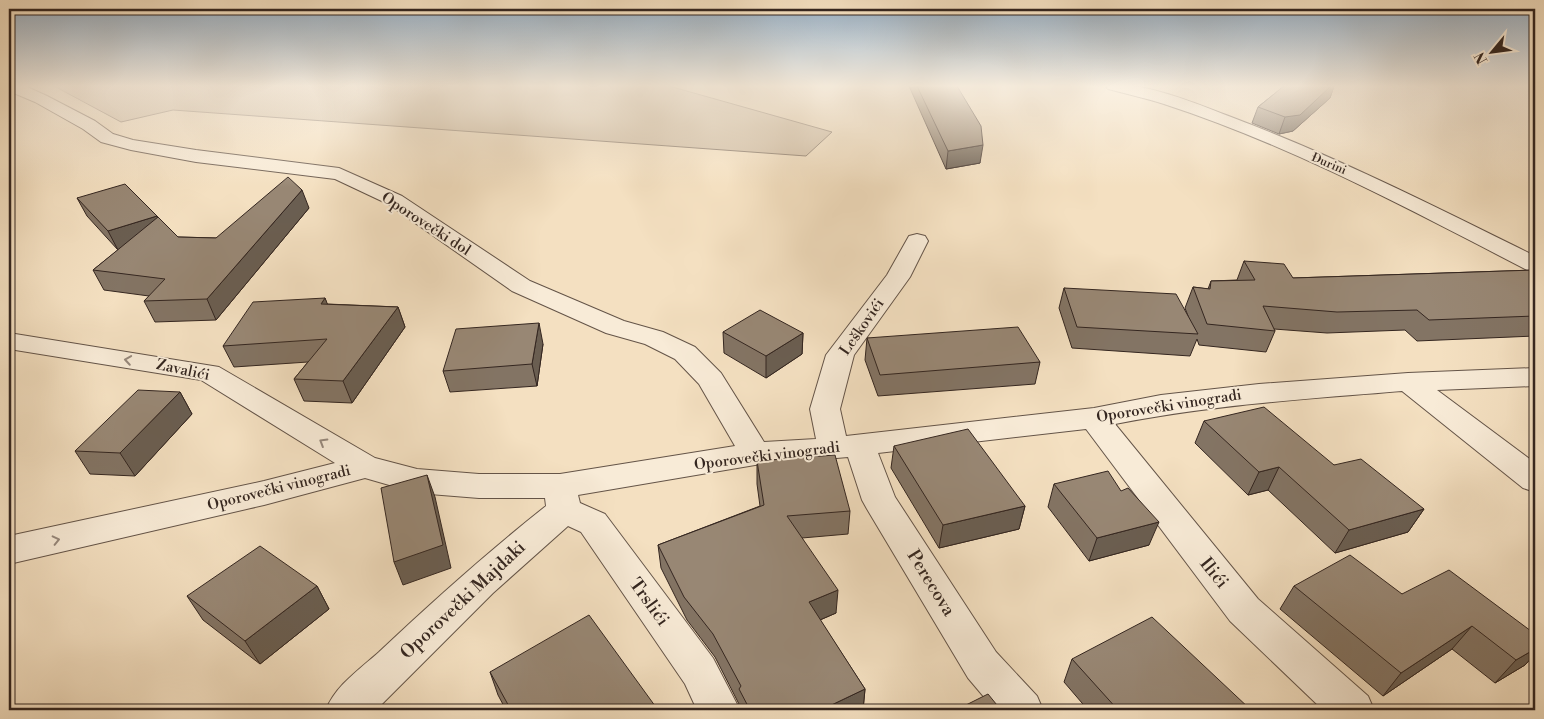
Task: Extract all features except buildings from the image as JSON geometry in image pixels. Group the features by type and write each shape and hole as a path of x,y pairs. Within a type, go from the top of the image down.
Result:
{"street":[{"name":"Oporovečki dol","path":"79,120 107,138 131,145 196,156 339,174 395,200 521,286 615,327 654,338 685,353 711,379 755,454"},
{"name":"Đurini","path":"1222,120 1371,182 1535,264"},
{"name":"Leškovići","path":"846,446 825,409 840,355 898,277 917,241"},
{"name":"Zavalići","path":"9,341 209,372 364,467"},
{"name":"Oporovečki vinogradi","path":"9,550 264,493 364,467 417,481 479,486 562,498 755,454 846,446 1094,418 1161,405 1259,393 1408,382 1535,377"},
{"path":"1408,382 1535,480"},
{"name":"Ilići","path":"1094,418 1244,610 1354,710"},
{"name":"Perecova","path":"846,446 982,665 1022,710"},
{"name":"Oporovečki Majdaki","path":"347,710 438,620 525,542 562,498"},
{"name":"Trslići","path":"562,498 593,523 699,671 719,710"}],"shaded area":[{"path":"116,120 132,120 121,122"},
{"path":"304,120 788,120 832,132 806,156"}]}
